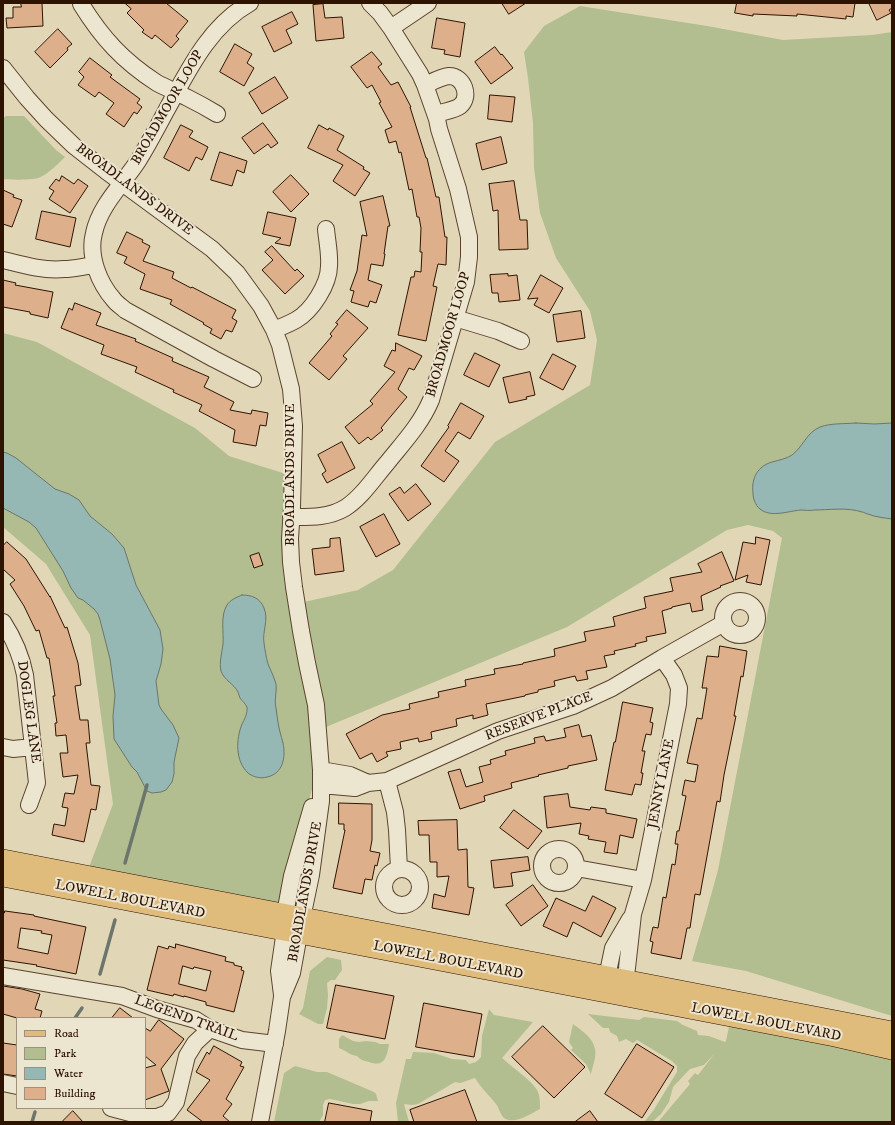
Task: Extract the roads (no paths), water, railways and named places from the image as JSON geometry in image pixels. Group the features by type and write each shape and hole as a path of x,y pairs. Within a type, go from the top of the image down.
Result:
{"main road":[{"name":"LOWELL BOULEVARD","path":"3,860 293,924 892,1049"},
{"name":"LOWELL BOULEVARD","path":"3,876 616,978 892,1032"}],"street":[{"name":"BROADMOOR LOOP","path":"250,3 234,14 213,34 192,63 157,128 98,219 93,234 92,251 95,265 108,292 115,302 126,310 179,340 253,379"},
{"name":"BROADMOOR LOOP","path":"291,517 317,517 329,515 344,509 369,485 419,423 431,400 466,282 469,257 469,237 458,189 439,129 436,114 420,74 391,28 380,13 370,3"},
{"path":"391,28 428,3"},
{"path":"81,4 103,36 130,64 159,84 217,114"},
{"name":"BROADLANDS DRIVE","path":"3,68 46,119 74,146 212,249 237,273 261,306 274,330 280,345 291,389 294,426 291,562 301,631 316,705 321,777 321,801 311,875 293,924 279,971 282,997 275,1044 260,1122"},
{"path":"425,85 448,76 456,78 464,85 466,90 459,107 436,114"},
{"path":"274,330 297,320 310,308 318,297 323,287 329,266 326,229"},
{"path":"3,260 56,270 95,265"},
{"path":"455,318 498,331 521,341"},
{"name":"DOGLEG LANE","path":"3,622 12,636 22,663 34,747 37,783 29,805"},
{"name":"RESERVE PLACE","path":"321,777 355,788 368,783 387,781 498,731 573,706 612,688 724,623"},
{"name":"JENNY LANE","path":"616,978 627,968 633,914 643,880 678,704 679,688 674,675 662,658"},
{"path":"3,747 34,747"},
{"path":"387,781 395,812 399,869"},
{"path":"576,868 643,880"},
{"name":"LEGEND TRAIL","path":"3,976 122,996 157,1009 196,1020 210,1029 242,1040 275,1044"},
{"path":"116,1109 145,1117 157,1117 168,1113 176,1102 186,1056 195,1043 210,1029"},
{"path":"3,1084 16,1086"}],"water":[{"path":"892,423 892,519 877,517 863,512 838,509 801,510 774,514 764,512 758,507 753,497 753,482 756,473 763,466 792,455 811,433 820,427 833,424"},
{"path":"3,452 16,458 55,489 69,494 79,500 90,516 112,534 124,548 136,585 160,630 163,649 161,664 156,681 159,705 173,725 179,738 172,782 166,790 152,793 147,791 137,772 132,767 114,739 113,716 115,695 110,659 98,614 83,600 78,598 36,528 29,522 3,508"},
{"path":"242,595 255,598 264,608 266,617 264,639 265,651 268,664 276,684 275,705 284,754 280,769 265,778 257,777 248,773 241,762 238,743 240,730 247,707 240,698 236,689 222,674 220,668 225,609 230,602"}],"waterway":[{"path":"125,863 147,785"},
{"path":"100,974 115,920"},
{"path":"76,1017 82,1008"},
{"path":"32,1122 35,1112"}]}
